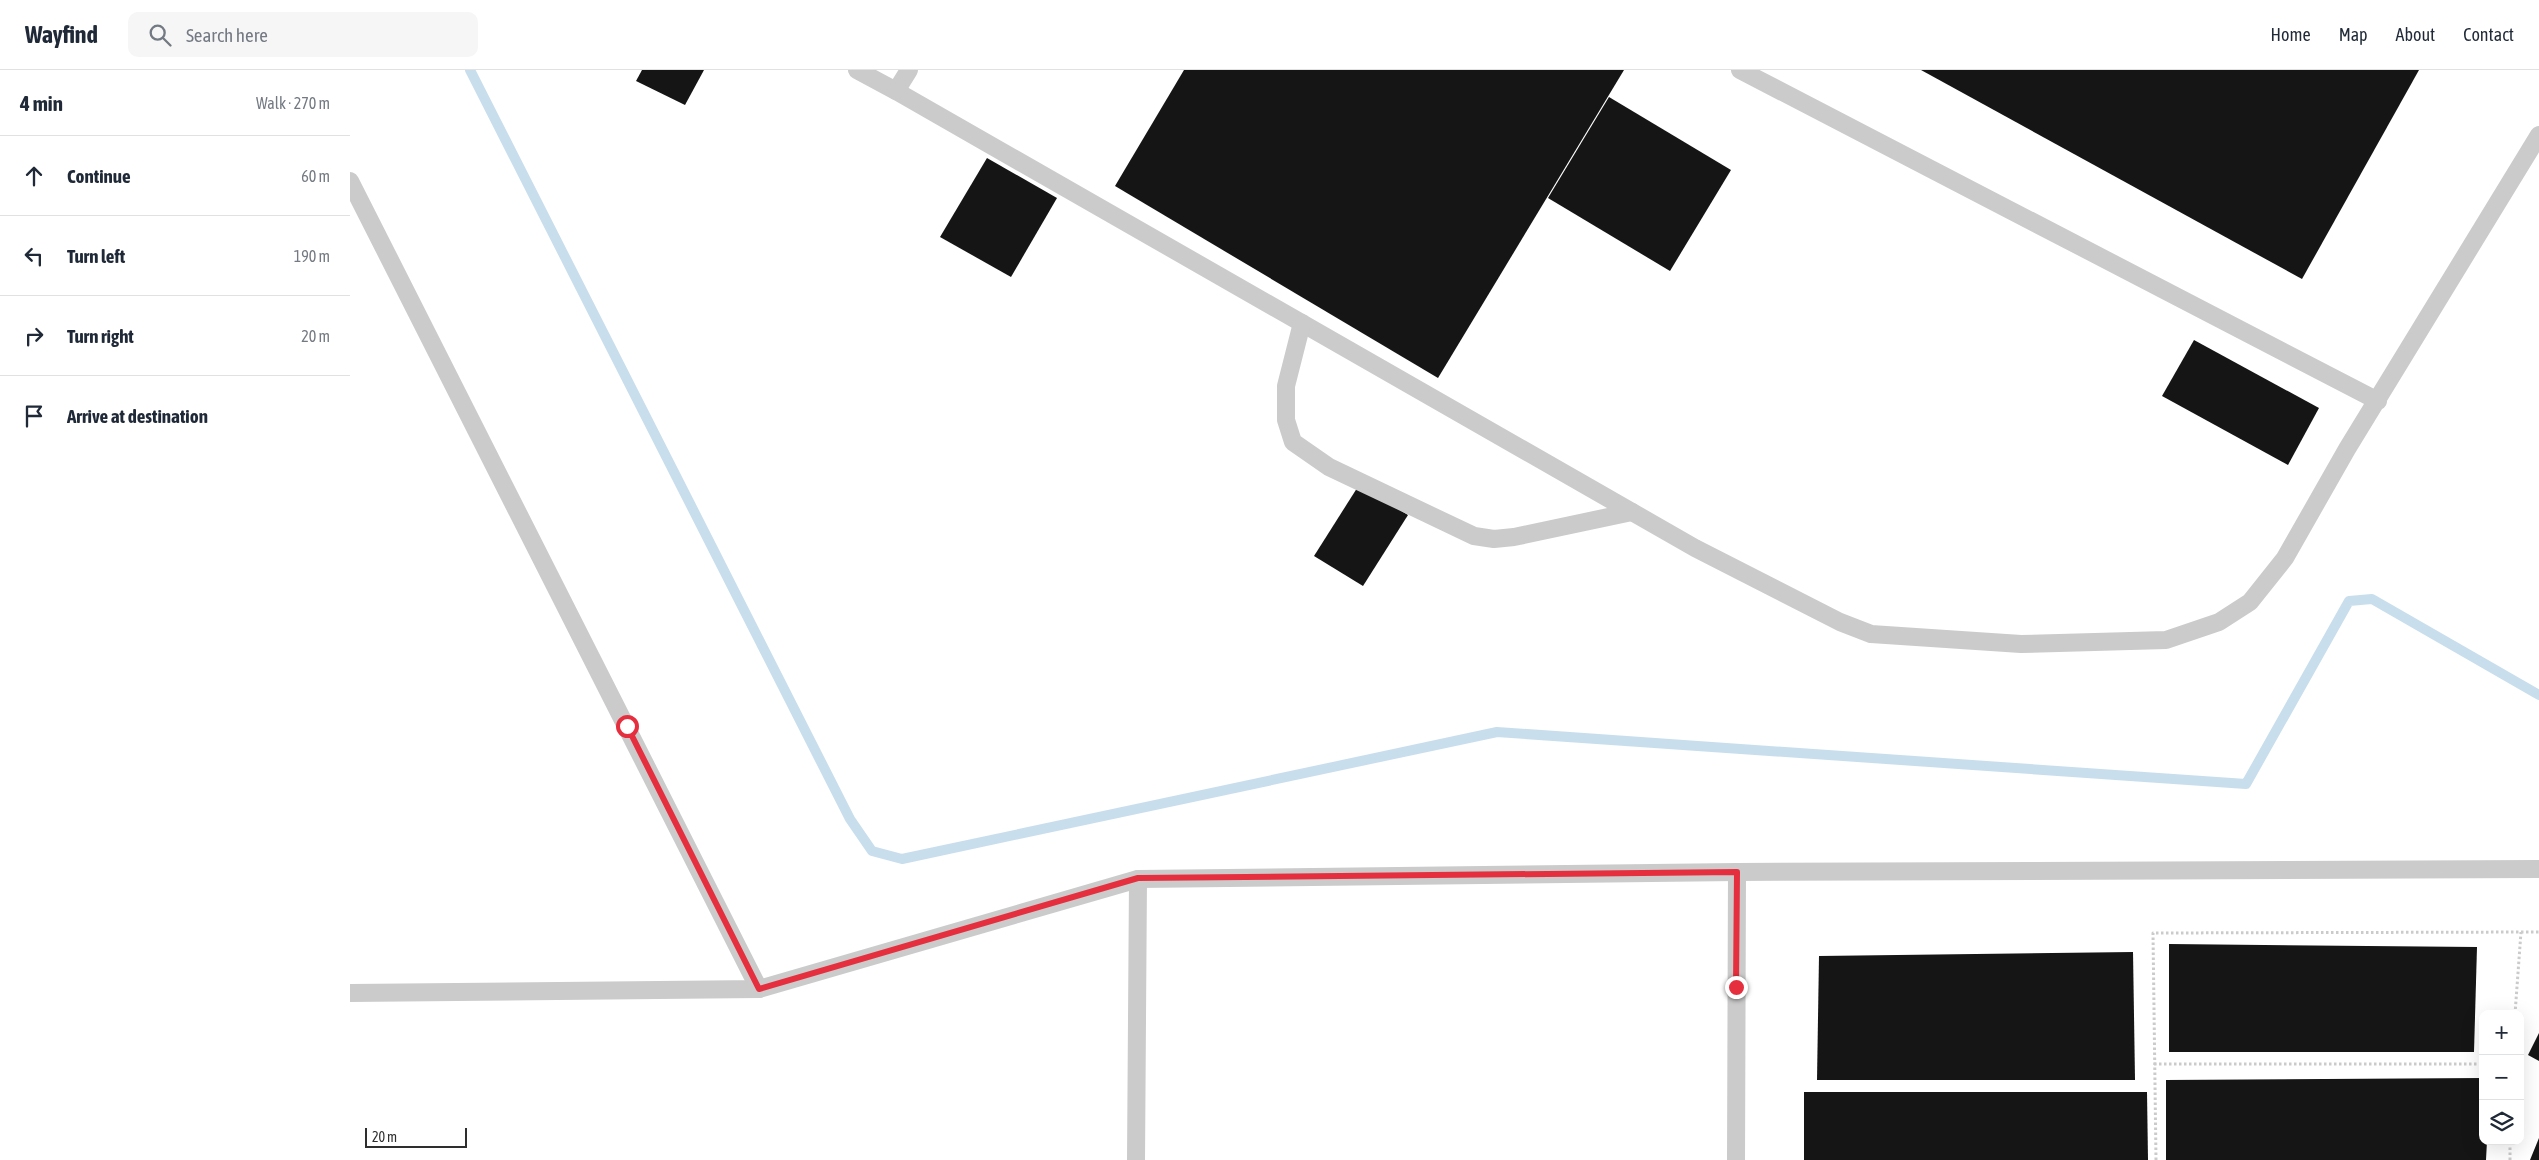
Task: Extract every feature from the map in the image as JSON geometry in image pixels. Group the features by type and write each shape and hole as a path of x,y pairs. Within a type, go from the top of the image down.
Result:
{"lane":[{"path":"857,70 1695,548 1840,622 1871,634 2021,644 2166,640 2219,622 2250,602 2285,558 2539,135"},
{"path":"896,91 908,70"},
{"path":"1740,70 2378,401"},
{"path":"350,181 759,989"},
{"path":"1302,323 1286,386 1286,420 1293,442 1329,467 1474,536 1480,537 1494,539 1514,537 1632,512"},
{"path":"350,993 759,989 1138,878 1737,872 2539,869"},
{"path":"1736,1160 1737,872"},
{"path":"1136,1160 1138,878"}],"path":[{"path":"2515,1010 2521,932"},
{"path":"2156,1160 2153,933 2539,932"},
{"path":"2154,1064 2479,1064"},
{"path":"2510,1145 2510,1160"}],"building":[{"path":"642,70 704,70 685,105 636,81"},
{"path":"1184,70 1624,70 1438,378 1115,186"},
{"path":"1921,70 2419,70 2302,279"},
{"path":"1609,97 1731,170 1670,271 1548,198"},
{"path":"987,158 1057,198 1011,277 940,237"},
{"path":"2194,340 2319,408 2288,465 2162,396"},
{"path":"1359,485 1408,515 1363,586 1314,556"},
{"path":"2169,944 2477,947 2474,1052 2169,1052"},
{"path":"2133,952 2135,1080 1817,1080 1819,956"},
{"path":"2539,1033 2539,1061 2528,1055"},
{"path":"2479,1078 2479,1145 2487,1145 2486,1160 2166,1160 2166,1080"},
{"path":"1804,1092 2147,1092 2148,1160 1804,1160"},
{"path":"2539,1138 2539,1160 2530,1160"}],"waterway":[{"path":"470,70 850,819 872,851 902,859 1497,732 2246,784 2349,601 2372,599 2539,695"}],"route":[{"path":"627,726 759,989 1138,878 1737,872 1736,987"}]}
